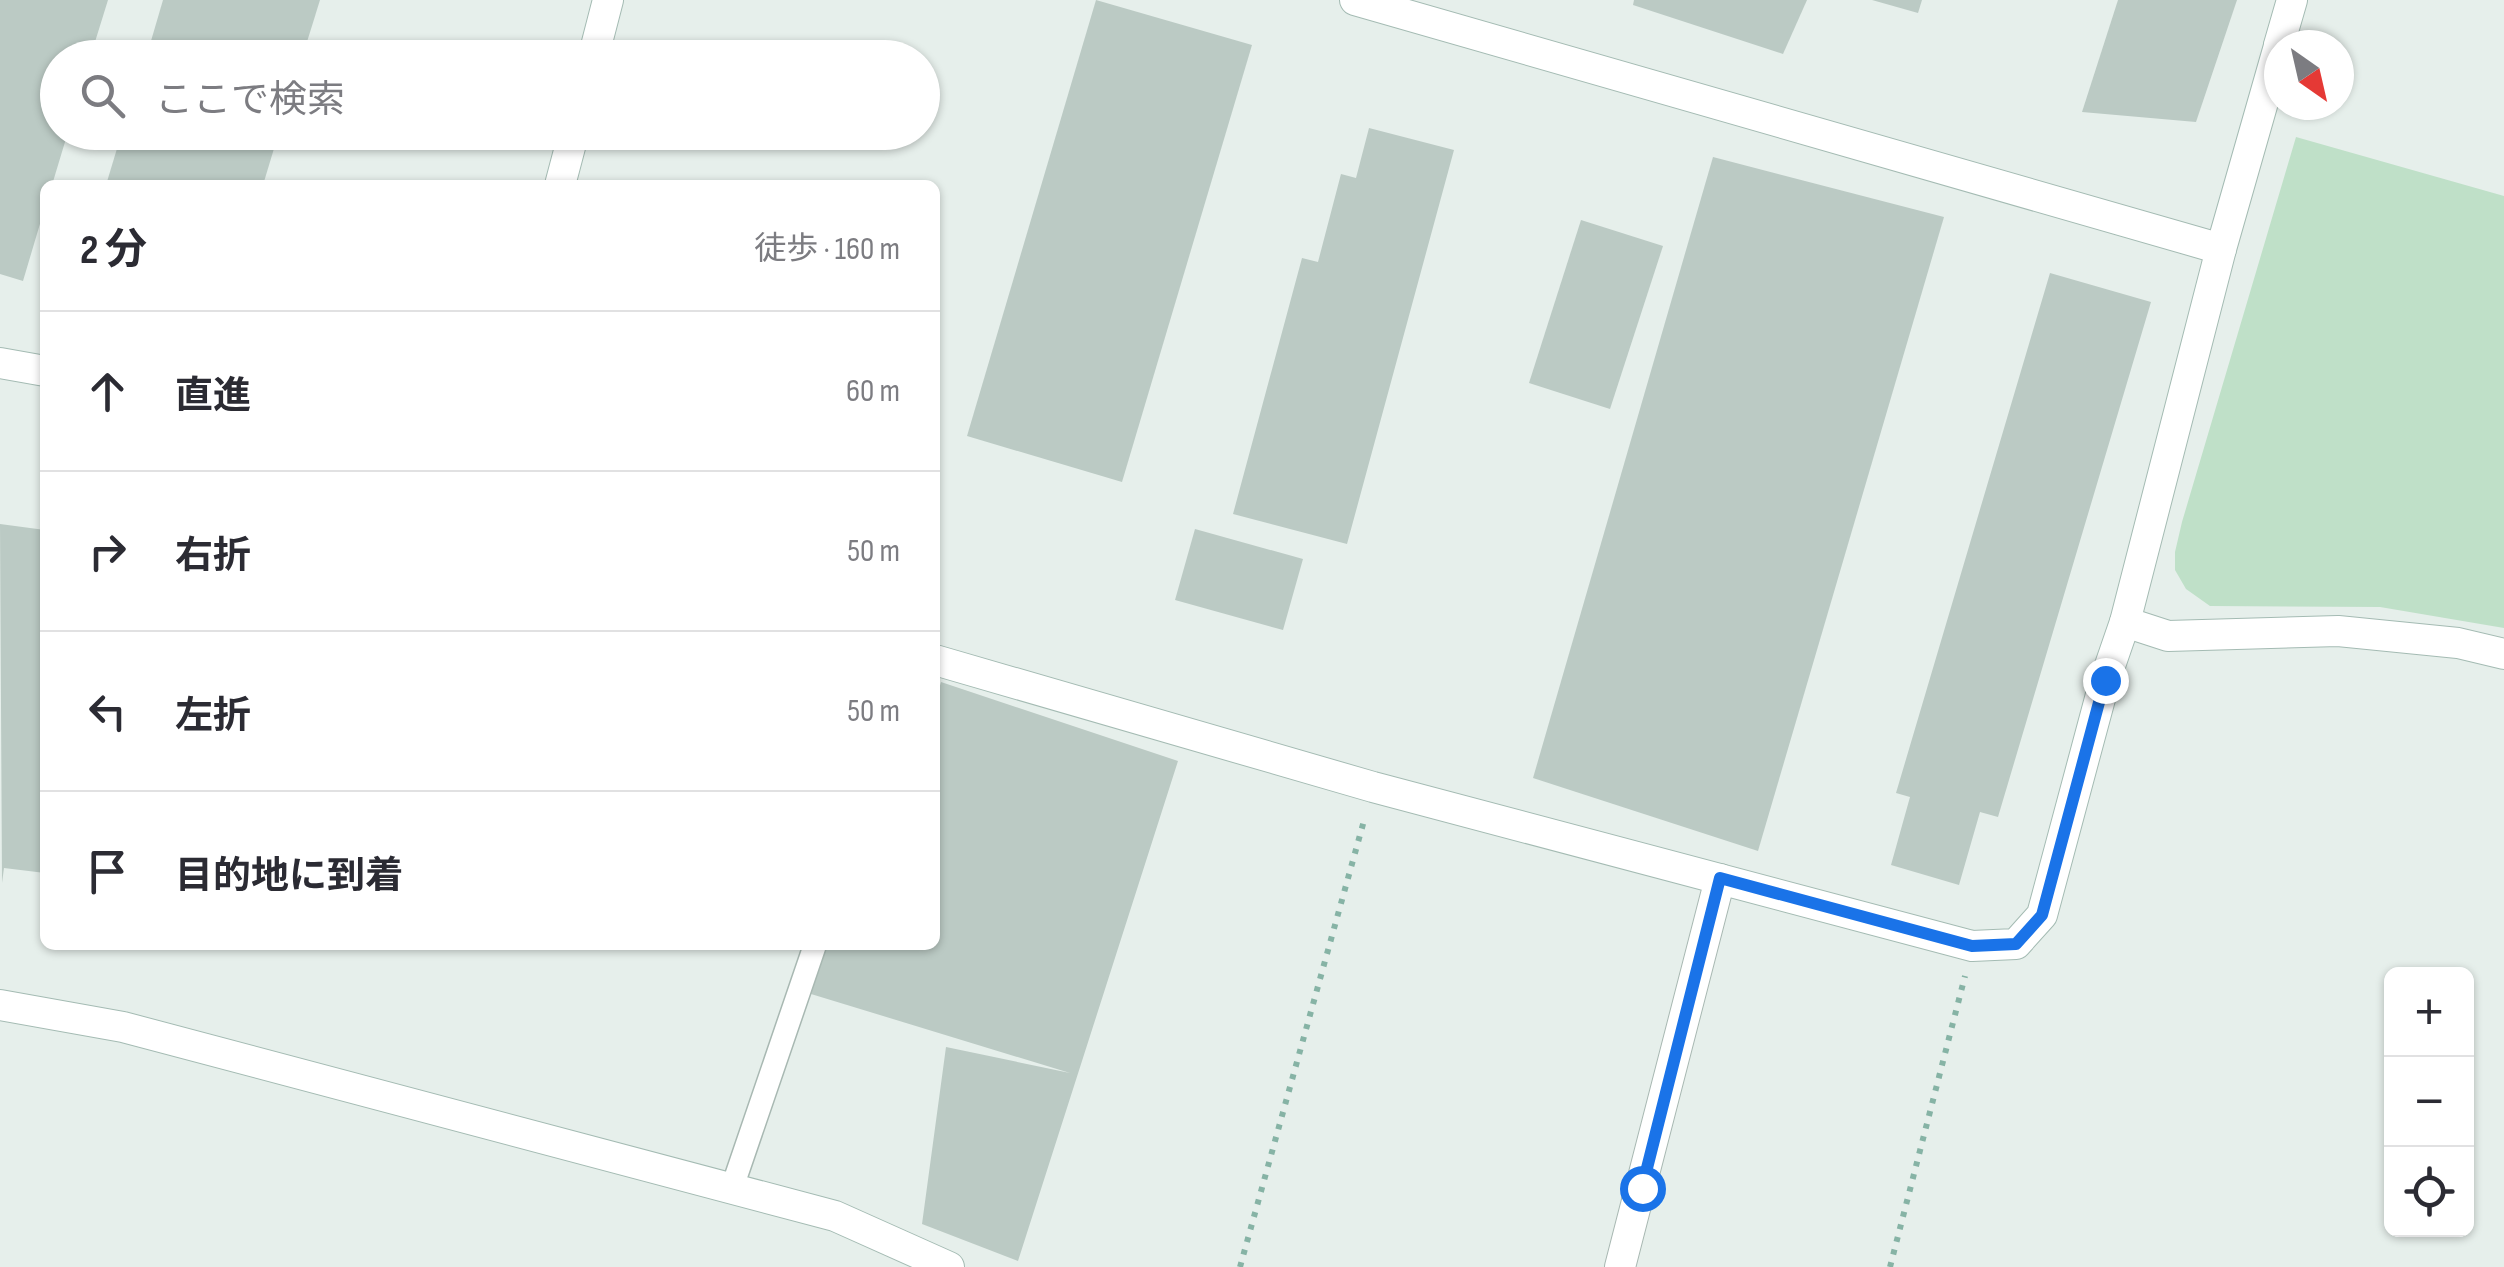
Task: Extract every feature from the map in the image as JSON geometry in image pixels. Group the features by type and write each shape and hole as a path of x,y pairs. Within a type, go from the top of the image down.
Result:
{"street":[{"path":"598,40 608,0"},
{"path":"1355,0 2221,249"},
{"path":"2283,30 2292,0"},
{"path":"940,661 1373,787 1972,946 2016,944 2042,915 2105,680 2125,622 2264,98"},
{"path":"561,180 569,150"},
{"path":"0,364 40,370"},
{"path":"2125,622 2168,636 2338,632 2458,643 2504,654"},
{"path":"1620,1267 1720,878"},
{"path":"0,1006 123,1027 835,1216 950,1267"}],"lane":[{"path":"732,1188 812,950"}],"path":[{"path":"1240,1267 1373,787"},
{"path":"1890,1267 1972,946"}],"green space":[{"path":"2296,137 2504,196 2504,628 2380,607 2210,606 2186,589 2175,570 2182,522"}],"building":[{"path":"0,0 108,0 96,40 40,40 40,150 63,150 54,180 40,180 40,224 23,281 0,274"},
{"path":"163,0 320,0 308,40 151,40"},
{"path":"1096,0 1252,45 1122,482 967,436"},
{"path":"1634,0 1807,0 1783,54 1633,5"},
{"path":"1872,0 1922,0 1918,13"},
{"path":"2118,0 2237,0 2196,122 2082,112"},
{"path":"1369,128 1454,150 1347,544 1233,514 1302,258 1318,262 1341,174 1356,178"},
{"path":"117,150 274,150 265,180 108,180"},
{"path":"1713,157 1944,217 1758,851 1533,778"},
{"path":"1581,220 1663,246 1610,409 1529,383"},
{"path":"2050,273 2151,302 1998,817 1980,812 1959,885 1891,865 1910,797 1896,793"},
{"path":"0,524 40,529 40,872 4,868 2,883"},
{"path":"1195,529 1303,559 1283,630 1175,600"},
{"path":"941,682 1178,761 1018,1261 922,1224 946,1047 1070,1073 811,994 824,950 940,950"}],"route":[{"path":"1642,1188 1720,878 1972,946 2016,944 2042,915 2105,680"}]}
